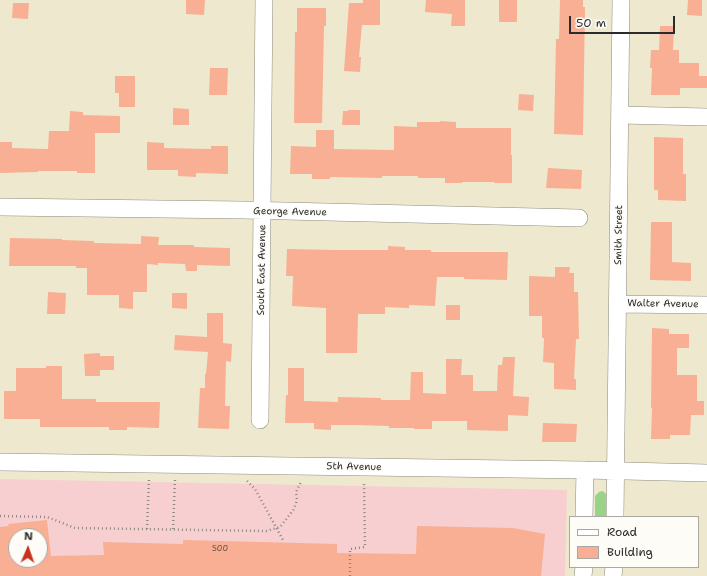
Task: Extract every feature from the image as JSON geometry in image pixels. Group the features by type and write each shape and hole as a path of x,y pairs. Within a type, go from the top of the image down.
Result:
{"street":[{"name":"South East Avenue","path":"260,420 264,0"},
{"name":"Smith Street","path":"615,516 622,0"},
{"path":"620,115 707,117"},
{"name":"George Avenue","path":"0,207 579,218"},
{"name":"Walter Avenue","path":"618,304 707,305"},
{"name":"5th Avenue","path":"0,462 616,470 707,473"},
{"path":"584,516 585,470"}],"path":[{"path":"147,529 149,479"},
{"path":"173,530 175,479"},
{"path":"247,481 255,489 283,540"},
{"path":"0,516 47,517 75,528 266,531 280,527 294,509 297,500 296,492 301,482"},
{"path":"350,576 350,549 365,547 364,484"}],"shaded area":[{"path":"0,479 567,490 565,576 0,576"}],"green space":[{"path":"602,491 606,494 606,516 595,516 595,496"}],"building":[{"path":"186,0 205,0 204,15 186,14"},
{"path":"363,0 380,0 380,25 362,25 359,57 361,57 360,72 344,71 349,3 363,3"},
{"path":"426,0 465,0 465,26 451,26 452,14 425,12"},
{"path":"499,0 517,0 517,22 499,22"},
{"path":"560,0 583,0 583,7 585,7 583,135 554,134 556,39 559,39"},
{"path":"688,0 702,0 702,16 687,15"},
{"path":"13,3 29,3 28,19 12,18"},
{"path":"297,8 326,8 326,26 324,26 322,123 294,123 295,32 297,32"},
{"path":"660,26 674,26 673,50 679,50 679,63 699,63 699,76 707,76 707,88 680,88 680,95 651,95 651,50 659,50"},
{"path":"210,68 228,68 227,95 209,95"},
{"path":"115,76 135,76 135,107 119,107 119,93 115,93"},
{"path":"519,94 534,95 533,111 518,110"},
{"path":"173,108 189,109 189,125 173,125"},
{"path":"360,110 360,125 342,125 343,111"},
{"path":"70,111 83,112 83,115 120,116 120,133 95,133 95,173 77,173 77,171 38,171 0,173 0,142 12,142 12,148 48,149 49,131 69,131"},
{"path":"417,122 456,122 456,128 511,128 512,183 445,183 445,178 418,178 418,176 382,176 382,178 330,177 330,179 312,179 312,174 290,174 291,146 316,147 316,130 334,130 334,149 394,150 394,126 417,127"},
{"path":"654,137 683,138 683,174 686,174 686,201 658,200 658,190 654,190"},
{"path":"147,142 164,143 164,148 211,149 211,146 228,146 228,174 196,173 196,177 178,176 178,170 147,170"},
{"path":"548,168 582,170 581,189 546,188"},
{"path":"651,222 672,222 672,262 691,263 691,281 650,280"},
{"path":"141,236 159,237 158,245 194,245 194,247 230,248 230,266 197,265 197,271 186,271 185,264 147,264 147,292 133,292 133,309 119,308 119,295 87,295 87,268 76,268 76,266 9,266 10,238 62,239 94,241 94,243 141,244"},
{"path":"388,246 405,247 405,250 431,250 431,252 508,252 507,280 437,277 435,306 409,305 409,308 385,307 385,314 358,314 357,353 326,353 326,308 292,306 293,276 286,276 287,249 388,250"},
{"path":"555,267 570,267 569,273 574,273 574,292 578,292 579,339 576,339 574,379 576,379 576,390 554,389 554,363 543,362 544,338 542,338 542,316 529,316 529,276 555,277"},
{"path":"48,292 66,293 65,314 47,314"},
{"path":"172,293 187,293 187,309 172,308"},
{"path":"446,305 460,305 460,320 446,320"},
{"path":"207,313 223,313 223,343 232,344 231,362 226,361 225,406 230,406 229,429 198,428 200,388 205,388 208,352 174,350 175,335 207,337"},
{"path":"652,328 669,329 669,334 689,334 689,348 677,348 677,375 697,375 697,401 704,401 704,415 691,415 690,435 670,435 670,439 651,439"},
{"path":"100,353 100,356 114,356 114,370 100,370 100,376 85,376 84,354"},
{"path":"503,357 515,357 513,396 529,397 528,416 508,415 508,431 467,430 467,421 432,421 432,429 389,428 389,426 331,425 331,430 314,429 314,423 285,423 286,395 288,395 288,368 304,368 304,401 338,402 338,397 381,398 381,400 410,400 411,372 423,372 423,393 446,394 446,359 462,359 461,375 473,375 473,391 497,391 498,365 502,365"},
{"path":"46,366 62,366 62,399 96,399 96,402 160,402 159,428 127,427 127,430 109,430 109,427 40,427 40,419 4,419 4,391 16,391 16,368 46,368"},
{"path":"543,423 577,424 576,442 542,442"},
{"path":"47,520 48,528 8,528 8,568 48,568 48,529 51,556 104,555 103,542 183,544 183,540 337,544 337,553 416,554 417,526 513,528 545,534 541,576 0,576 0,527 9,526 8,524"}]}
